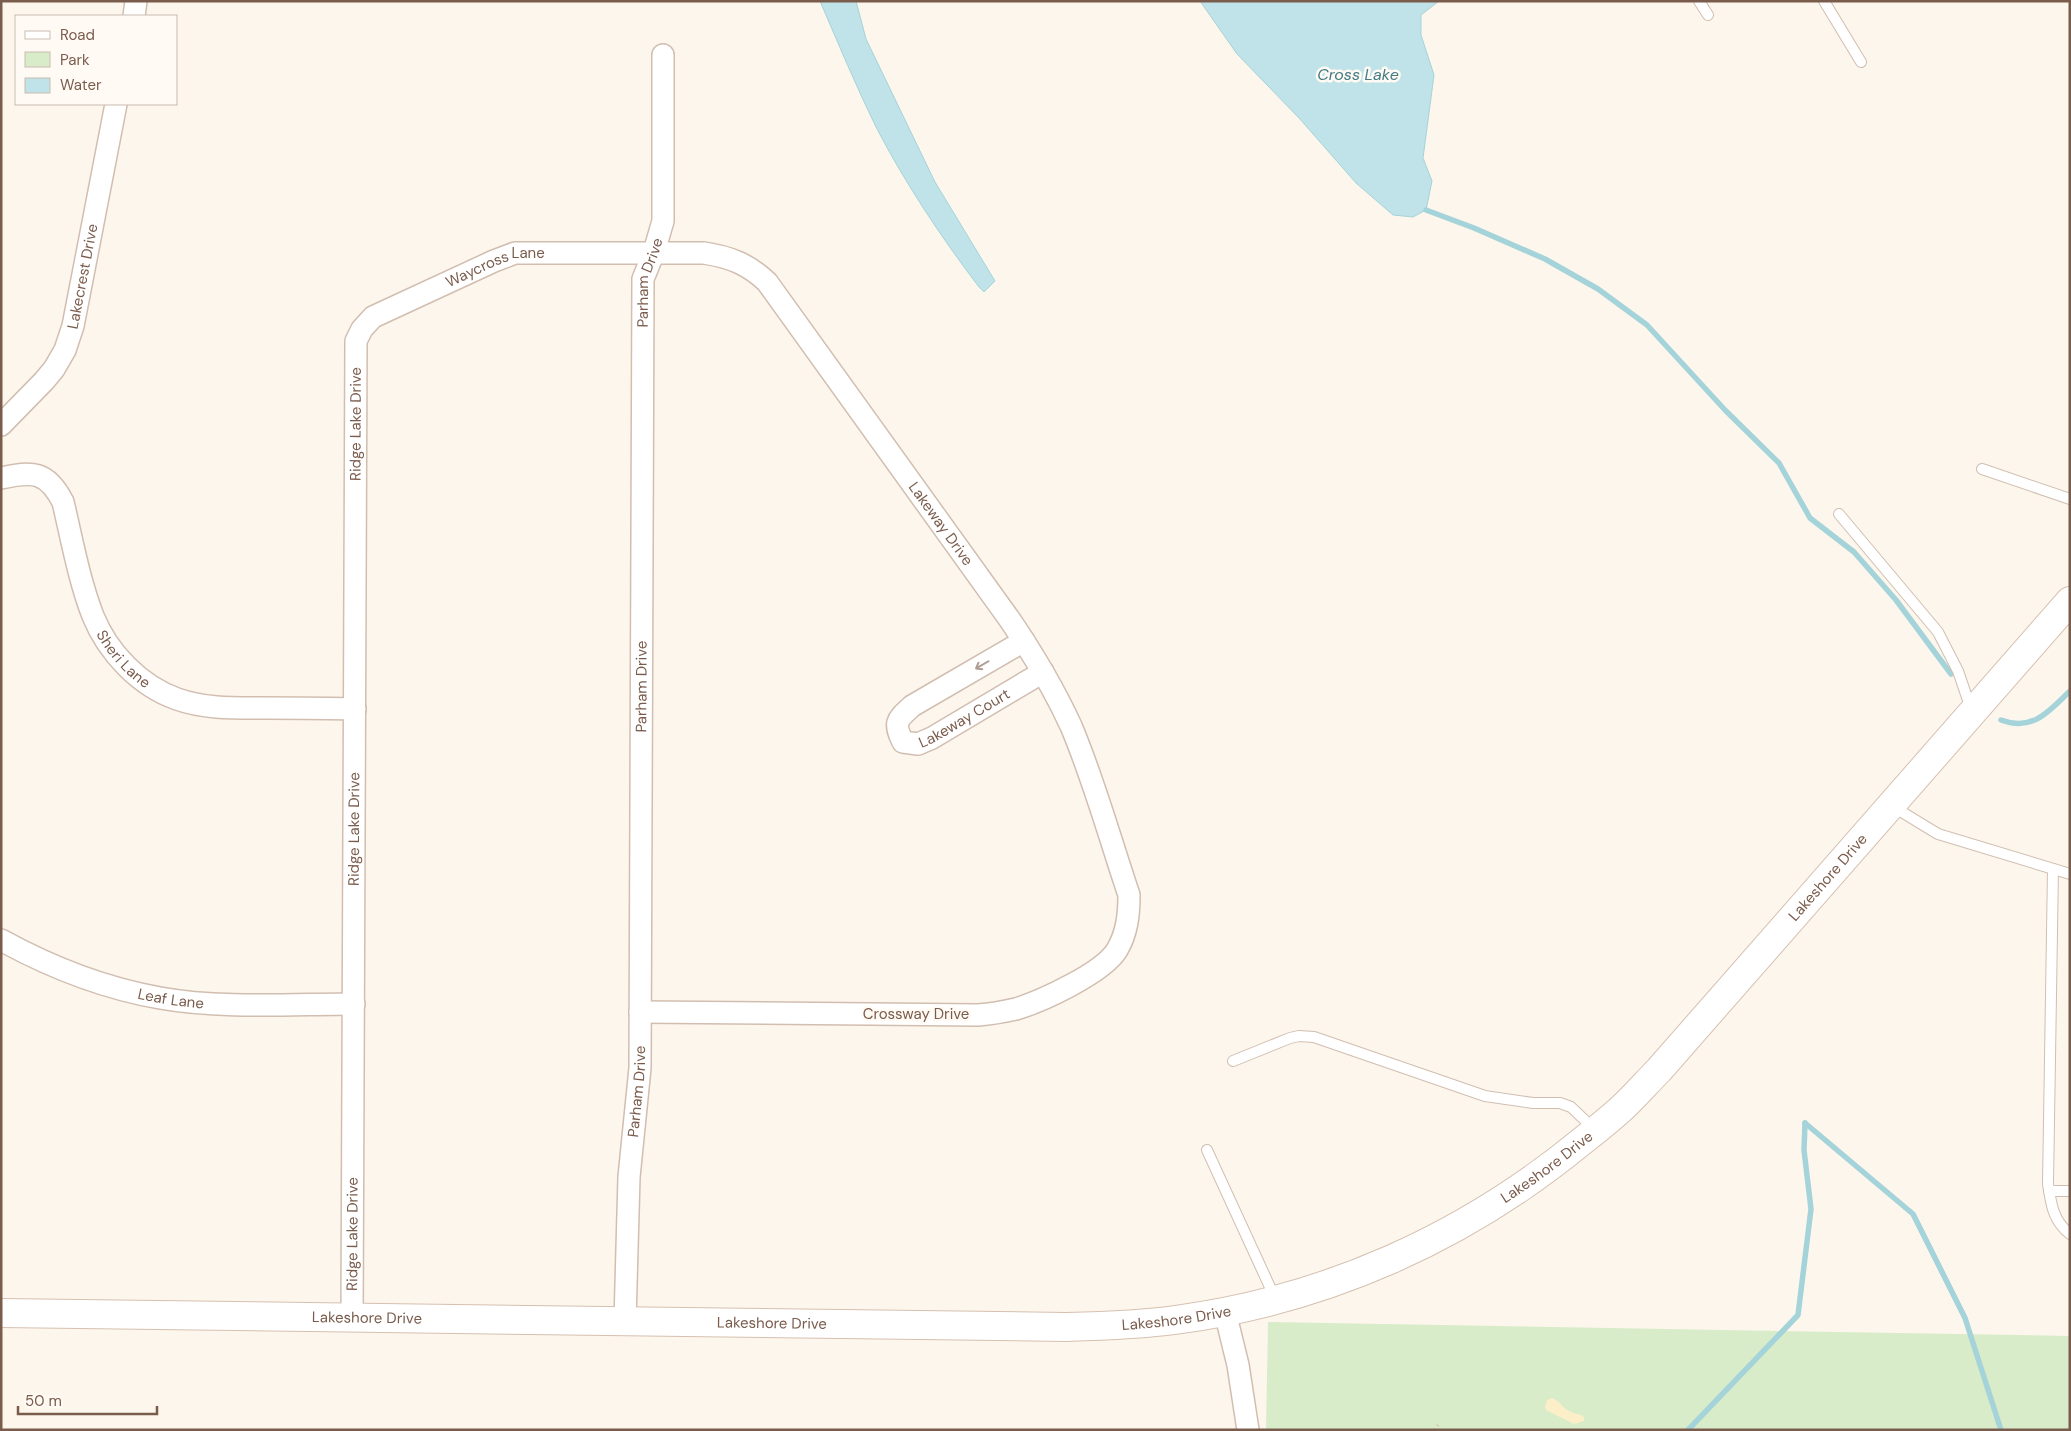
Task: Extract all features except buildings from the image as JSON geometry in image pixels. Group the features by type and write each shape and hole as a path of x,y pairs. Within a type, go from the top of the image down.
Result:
{"main road":[{"name":"Lakeshore Drive","path":"1,1313 1066,1327 1137,1324 1225,1312 1329,1284 1366,1271 1437,1239 1512,1195 1548,1170 1622,1108 1658,1070 2070,601"}],"street":[{"path":"134,15 136,1"},
{"name":"Parham Drive","path":"625,1322 629,1178 640,1068 643,279 654,252 663,221 663,55"},
{"name":"Lakecrest Drive","path":"1,425 44,381 65,350 73,326 116,105"},
{"name":"Waycross Lane","path":"356,340 362,329 373,317 494,260 515,253 654,252"},
{"name":"Lakeway Drive","path":"654,252 704,253 722,256 748,266 767,282 1024,641 1043,672 1070,725 1085,762 1129,895"},
{"name":"Ridge Lake Drive","path":"352,1318 356,340"},
{"name":"Sheri Lane","path":"1,478 32,473 46,480 57,491 63,502 85,593 94,618 106,642 115,655 137,676 161,692 178,700 205,706 355,708"},
{"name":"Lakeway Court","path":"1024,641 912,706 898,720 896,729 902,742 918,744 932,738 1043,672"},
{"name":"Crossway Drive","path":"640,1012 978,1015 1015,1009 1033,1003 1085,977 1109,960 1117,951 1124,934 1129,912 1129,895"},
{"name":"Leaf Lane","path":"1,940 34,958 71,974 110,987 162,998 214,1004 354,1004"},
{"path":"1225,1312 1238,1364 1248,1430"}],"lane":[{"path":"1699,1 1708,15"},
{"path":"1824,1 1861,62"},
{"path":"1982,470 2070,499"},
{"path":"1839,514 1938,632 1958,671 1972,712"},
{"path":"1891,806 1938,834 2070,874"},
{"path":"2053,870 2049,1191 2055,1218 2062,1228 2070,1234"},
{"path":"1233,1062 1290,1038 1299,1036 1314,1037 1485,1096 1533,1103 1560,1103 1571,1107 1595,1130"},
{"path":"1207,1150 1276,1299"},
{"path":"2049,1191 2070,1191"}],"path":[{"path":"1435,1430 1438,1425"}],"green space":[{"path":"1268,1322 2070,1336 2070,1430 1266,1430"}],"sand":[{"path":"1552,1398 1569,1411 1584,1417 1584,1421 1574,1424 1546,1410 1547,1400"}],"water":[{"path":"820,1 856,1 866,39 935,182 995,281 984,292 937,229 887,148 861,96"},
{"name":"Cross Lake","path":"1200,1 1439,1 1421,15 1421,35 1434,75 1423,158 1432,181 1426,210 1413,217 1393,215 1356,183 1299,118 1237,54"}],"waterway":[{"path":"1426,210 1474,228 1545,259 1598,289 1647,325 1725,410 1779,463 1810,518 1854,552 1896,600 1951,674"},
{"path":"2001,720 2022,723 2040,718 2070,691"},
{"path":"1805,1123 1913,1214 1965,1318 2001,1430"},
{"path":"1688,1430 1798,1315 1811,1209 1804,1150 1805,1123"}]}
